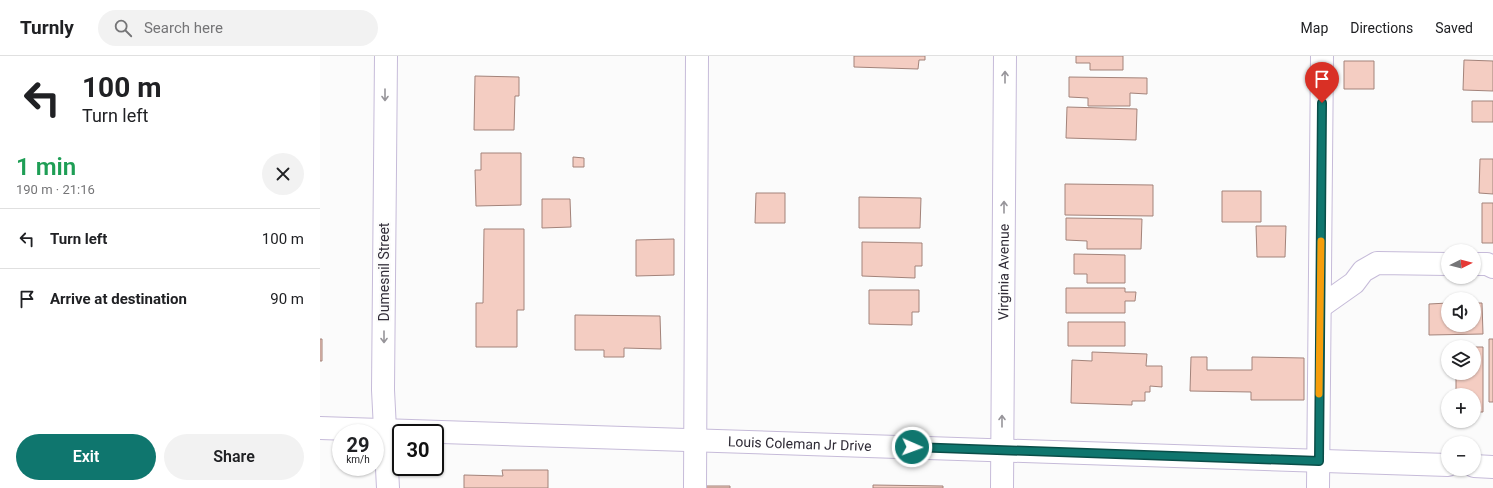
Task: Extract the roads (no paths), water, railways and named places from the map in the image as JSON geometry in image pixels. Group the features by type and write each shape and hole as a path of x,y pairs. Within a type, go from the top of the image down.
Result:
{"street":[{"name":"Dumesnil Street","path":"386,56 383,390 388,488"},
{"path":"695,488 697,56"},
{"name":"Virginia Avenue","path":"1002,488 1005,56"},
{"path":"1318,488 1322,56"},
{"path":"1320,307 1354,283 1363,271 1377,263 1441,264"},
{"path":"1481,264 1487,264 1493,267"},
{"name":"Louis Coleman Jr Drive","path":"320,428 1441,465"},
{"path":"1481,466 1493,467"}]}
